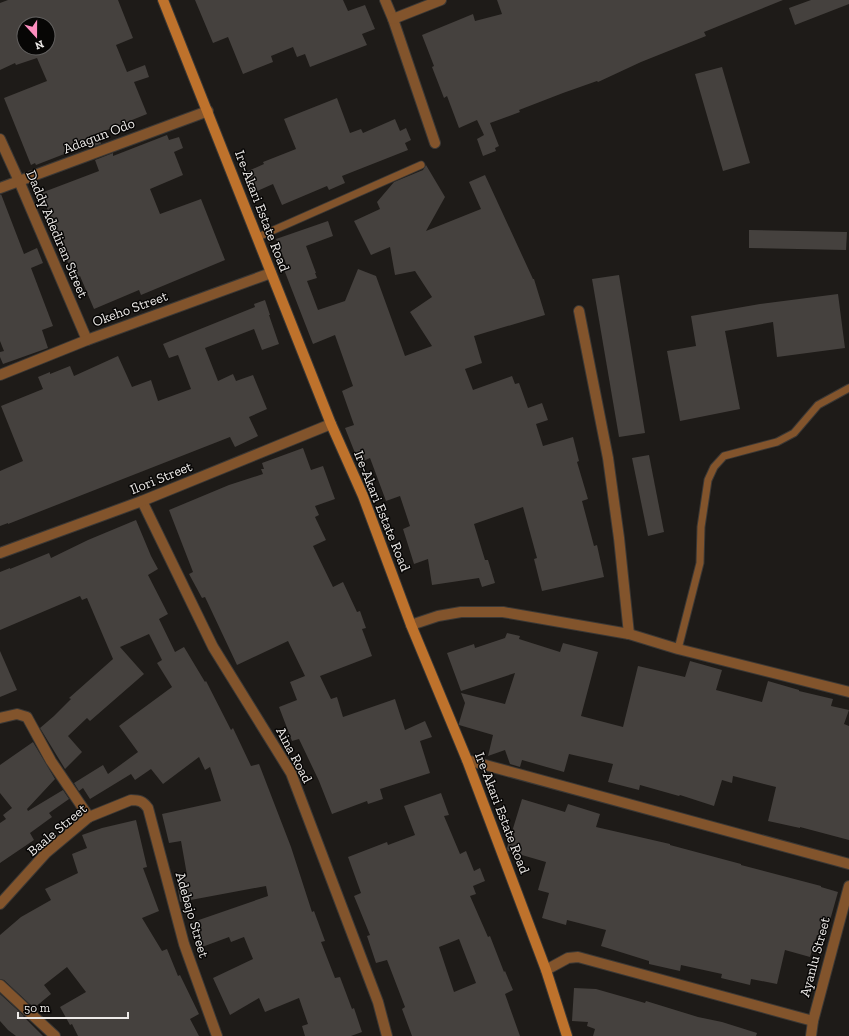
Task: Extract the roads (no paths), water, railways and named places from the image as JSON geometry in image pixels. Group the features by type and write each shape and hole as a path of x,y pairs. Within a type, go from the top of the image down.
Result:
{"street":[{"name":"Ire-Akari Estate Road","path":"163,0 208,110 331,424 363,496 411,624 467,760 546,970 567,1036"},
{"path":"385,0 393,19 435,143"},
{"path":"393,19 441,0"},
{"name":"Adagun Odo","path":"0,188 208,110"},
{"name":"Daddy Adediran Street","path":"0,139 87,340"},
{"name":"Okeho Street","path":"0,376 87,340 271,273"},
{"path":"579,311 608,458 619,538 629,634"},
{"name":"Ilori Street","path":"0,553 142,502 331,424"},
{"name":"Aina Road","path":"142,502 213,647 291,773 378,1002 388,1036"},
{"path":"411,624 438,616 461,612 503,612 629,634 678,649 849,692"},
{"path":"0,718 17,714 26,717 50,761 89,818"},
{"path":"467,760 849,864"},
{"name":"Baale Street","path":"0,904 46,853 89,818 131,800 144,802"},
{"name":"Adebajo Street","path":"144,802 148,808 184,944 217,1036"},
{"name":"Ayanlu Street","path":"811,1036 812,1021 849,886"},
{"path":"546,970 568,958 578,957 812,1021"},
{"path":"0,985 55,1036"}],"lane":[{"path":"258,237 421,165"},
{"path":"678,649 700,563 701,527 708,480 714,467 724,456 777,442 794,433 818,406 849,388"}]}
